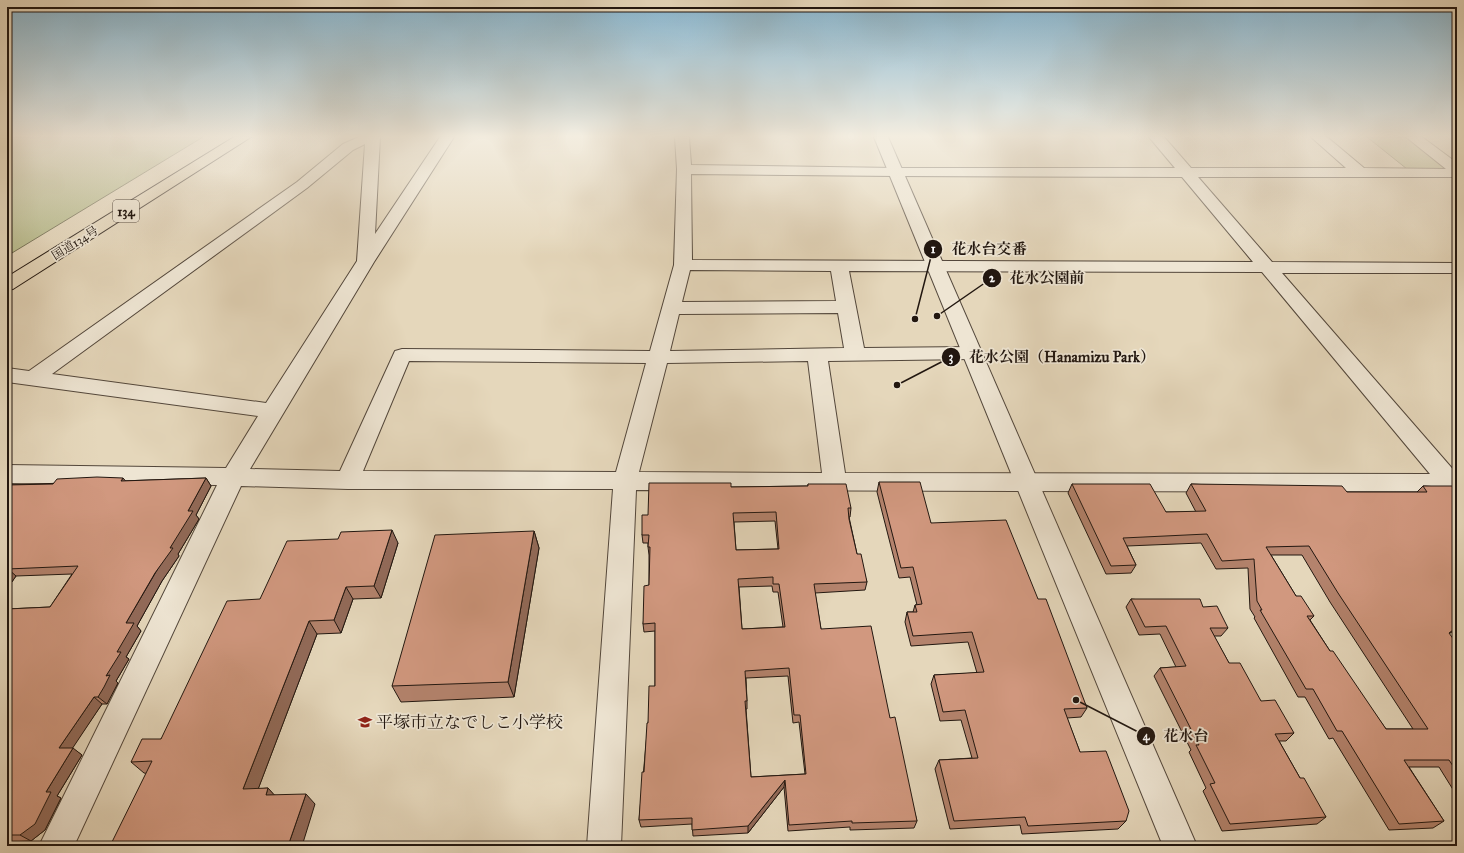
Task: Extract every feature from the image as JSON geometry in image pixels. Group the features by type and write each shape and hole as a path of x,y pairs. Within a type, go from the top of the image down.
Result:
{"highway":[{"name":"国道134号","path":"7,267 155,177"},
{"name":"国道134号","path":"7,285 180,177"}],"street":[{"path":"33,378 312,177"},
{"path":"365,262 370,177"},
{"path":"56,846 234,477 272,411 365,262 421,177"},
{"path":"604,846 626,480 683,265 684,177"},
{"path":"898,177 1025,482 1180,846"},
{"path":"1190,177 1455,485"},
{"path":"683,265 839,267 1457,268"},
{"path":"839,267 855,355"},
{"path":"671,308 846,308"},
{"path":"348,480 402,355 658,357 972,353"},
{"path":"817,355 836,481"},
{"path":"7,375 272,411"},
{"path":"7,474 348,480 626,480 1455,485"}],"green space":[{"path":"7,177 137,177 7,256"}],"building":[{"path":"97,477 123,478 121,481 206,478 188,511 193,511 170,548 173,548 155,573 126,623 134,623 117,652 121,652 106,676 110,675 104,687 98,697 94,697 59,748 73,748 46,792 51,792 35,824 20,835 7,835 7,609 50,607 78,566 7,569 7,485 53,484 57,479"},
{"path":"879,482 920,482 931,523 1006,520 1038,599 1046,599 1087,708 1064,709 1080,752 1106,751 1129,811 1126,821 1028,826 1025,817 954,821 939,760 978,758 965,710 943,712 934,675 984,672 972,632 913,636 907,612 917,612 915,605 922,604 913,567 901,568"},
{"path":"649,483 731,483 731,487 846,484 851,508 848,508 849,519 857,554 861,554 867,582 814,584 821,629 871,626 890,718 895,717 917,821 852,823 852,821 789,825 785,780 748,826 692,830 692,818 639,820 642,772 644,772 648,723 649,686 655,686 655,623 643,624 644,586 649,585 650,547 648,547 649,535 642,535 642,515 648,515","holes":["776,512 779,549 736,550 733,513","773,577 773,584 779,584 785,627 742,629 738,579","789,668 794,715 800,715 806,774 751,777 745,701 747,701 745,671"]},
{"path":"1072,484 1150,484 1166,512 1206,511 1191,484 1342,486 1347,492 1427,492 1423,486 1453,486 1457,488 1457,627 1449,633 1457,644 1457,772 1449,760 1404,760 1444,821 1399,824 1342,731 1337,731 1313,689 1306,689 1260,610 1262,610 1257,601 1254,559 1222,561 1207,534 1123,538 1136,565 1111,566","holes":["1309,546 1338,593 1428,729 1386,729 1333,651 1330,651 1307,616 1314,616 1301,596 1296,596 1266,547"]},
{"path":"392,530 374,586 346,587 334,620 309,621 243,789 268,788 266,795 306,794 288,846 110,846 152,761 131,762 142,739 161,739 227,601 260,599 287,541 338,539 341,532"},
{"path":"534,531 508,682 392,686 435,535"},
{"path":"1131,599 1200,599 1203,607 1217,606 1228,628 1210,628 1229,663 1240,663 1261,701 1275,700 1294,733 1275,734 1300,778 1304,778 1326,817 1230,824 1210,784 1215,783 1196,745 1199,745 1160,668 1186,666 1166,626 1145,627"}],"place":[{"name":"花水公園前","path":"937,316"},
{"name":"花水台交番","path":"915,319"},
{"name":"花水公園（Hanamizu Park）","path":"897,385"},
{"name":"花水台","path":"1076,700"},
{"name":"平塚市立なでしこ小学校","path":"365,722"}]}
